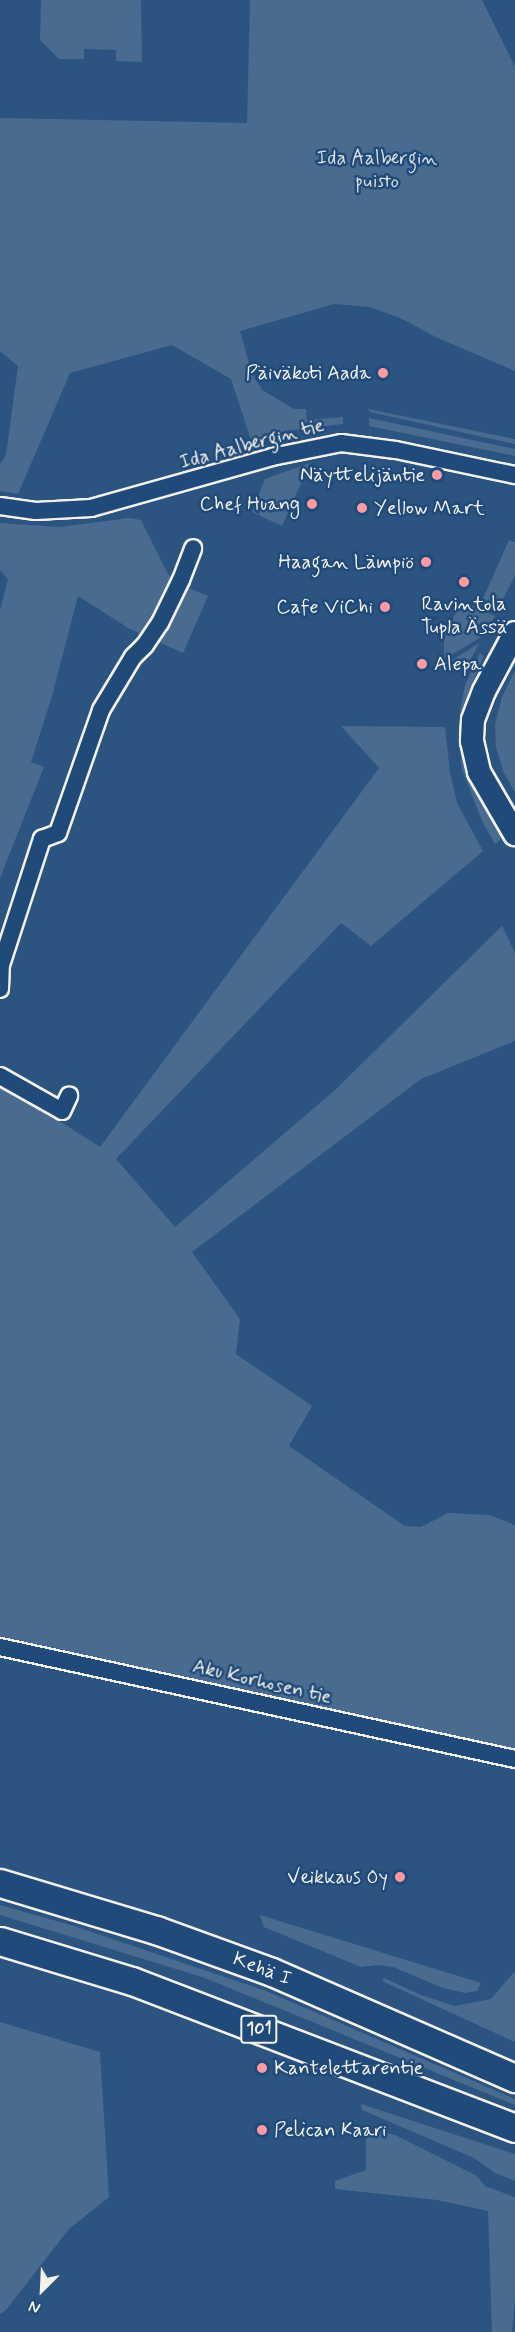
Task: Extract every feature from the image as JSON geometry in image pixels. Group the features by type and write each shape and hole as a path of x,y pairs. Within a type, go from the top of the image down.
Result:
{"highway":[{"name":"Kehä I","path":"0,1883 156,1930 272,1972 515,2078"},
{"name":"101","path":"0,1941 142,1985 515,2127"}],"main road":[{"path":"515,633 484,691 473,720 472,741 479,772 515,834"}],"street":[{"name":"Ida Aalbergin tie","path":"0,506 45,511 91,508 272,457 341,443 396,450 515,475"},
{"path":"0,989 1,965 42,839 58,833 101,710 133,657 145,645 160,623 181,580 193,548"},
{"path":"0,1076 62,1111 69,1096"},
{"name":"Aku Korhosen tie","path":"0,1647 515,1760"}],"green space":[{"path":"41,0 141,0 142,62 116,61 116,50 84,49 84,59 59,59 40,40"},
{"name":"Ida Aalbergin puisto","path":"250,0 482,0 515,67 515,371 438,338 400,318 370,307 334,304 240,331 252,374 262,390 294,409 306,409 307,420 343,417 343,424 285,431 252,443 231,379 172,345 70,373 18,494 0,491 0,464 6,455 18,366 0,351 0,118 247,123"},
{"path":"368,409 515,439 515,444 370,412"},
{"path":"369,418 515,449 515,456 369,426"},
{"path":"310,463 282,526 252,512 265,479"},
{"path":"129,518 141,520 168,574 181,585 208,596 183,653 130,629 78,596 52,696 31,762 44,767 0,878 0,610 8,579 0,570 0,523 59,527"},
{"path":"509,540 515,542 515,575 498,609 482,601"},
{"path":"461,601 495,616 483,636 444,659 444,639"},
{"path":"479,643 467,666 449,662"},
{"path":"480,653 484,656 470,688 464,712 460,711 465,685"},
{"path":"515,670 515,792 503,771 496,747 495,724 502,697"},
{"path":"341,726 445,727 450,773 457,803 483,851 371,946 341,923 116,1159 175,1227 334,1091 502,926 515,953 515,1041 421,1079 192,1252 240,1319 236,1354 312,1406 289,1446 405,1526 421,1527 448,1513 489,1515 515,1525 515,1749 0,1636 0,1083 100,1147 379,768"},
{"path":"464,748 468,770 479,795 503,837 495,844 482,821 462,769 460,751"},
{"path":"0,1905 74,1926 266,1991 515,2099 515,2105 205,1978 0,1915"},
{"path":"260,1915 481,1983 477,1991 465,1993 443,1988 393,1967 378,1965 361,1967 264,1927"},
{"path":"515,1971 515,2042 382,1981 384,1978 421,1995 455,2006 491,1999"},
{"path":"0,2022 100,2052 109,2197 69,2229 6,2310 0,2314"},
{"path":"361,2104 515,2154 515,2181 495,2173 474,2158 362,2110"},
{"path":"366,2128 395,2135 477,2176 485,2186 515,2197 515,2298 512,2332 492,2332 488,2211 437,2200 335,2189 335,2181 366,2170"}],"place":[{"name":"Päiväkoti Aada","path":"383,373"},
{"name":"Näyttelijäntie","path":"437,475"},
{"name":"Chef Huang","path":"312,504"},
{"name":"Yellow Mart","path":"362,508"},
{"name":"Haagan Lämpiö","path":"426,562"},
{"name":"Ravintola Tupla Ässä","path":"464,582"},
{"name":"Cafe ViChi","path":"385,607"},
{"name":"Alepa","path":"422,664"},
{"name":"Veikkaus Oy","path":"400,1877"},
{"name":"Kantelettarentie","path":"262,2068"},
{"name":"Pelican Kaari","path":"262,2130"}]}
